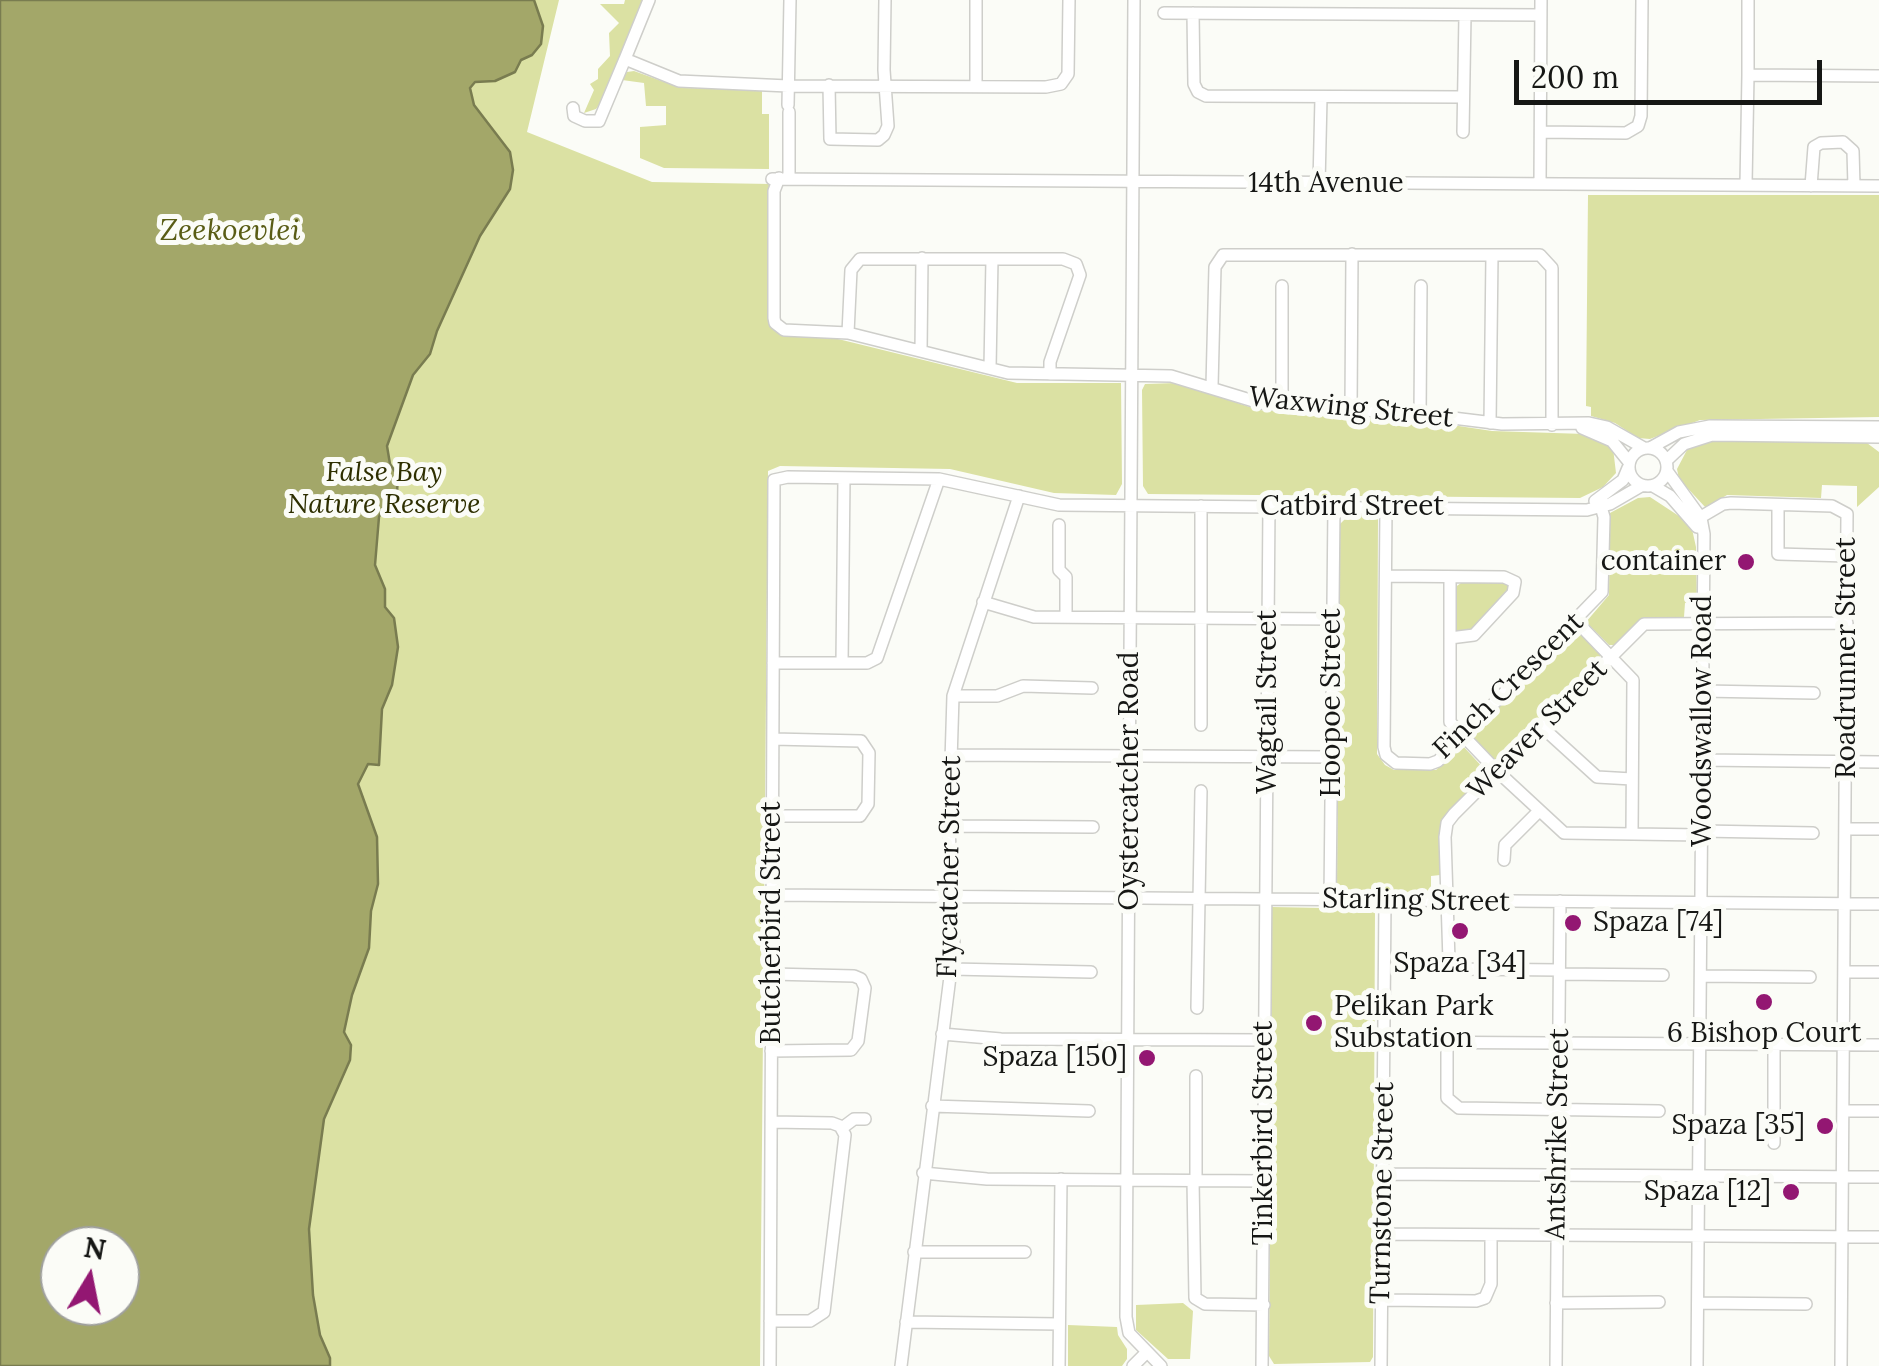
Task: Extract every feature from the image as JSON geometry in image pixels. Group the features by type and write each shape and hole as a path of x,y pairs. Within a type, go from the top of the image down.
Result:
{"street":[{"path":"573,108 574,116 604,123 625,58 650,0"},
{"path":"780,178 788,109 790,0"},
{"path":"829,85 828,136 835,141 878,140 884,135 888,126 885,0"},
{"path":"976,0 976,86"},
{"path":"625,58 679,81 696,84 1046,87 1065,81 1069,68 1070,0"},
{"name":"Oystercatcher Road","path":"1134,0 1127,1328 1161,1366"},
{"path":"1321,0 1321,14"},
{"path":"1540,0 1540,184"},
{"path":"1541,132 1626,133 1638,126 1642,116 1642,0"},
{"path":"1746,184 1748,0"},
{"path":"1164,13 1540,15"},
{"path":"1193,13 1192,78 1198,92 1206,96 1464,97"},
{"path":"1463,132 1465,15"},
{"path":"1748,75 1879,76"},
{"path":"1319,184 1321,98"},
{"path":"1810,186 1814,148 1823,143 1843,142 1852,148 1854,186"},
{"name":"14th Avenue","path":"780,178 1879,186"},
{"name":"Waxwing Street","path":"780,178 774,191 775,323 784,330 848,333 1008,373 1171,376 1251,401 1490,423 1589,423 1608,427 1647,448"},
{"path":"1212,386 1215,267 1218,258 1230,253 1540,256 1551,264 1552,425"},
{"path":"1351,408 1352,254"},
{"path":"1490,423 1492,256"},
{"path":"921,351 922,258"},
{"path":"990,368 992,259"},
{"path":"848,333 851,270 856,261 1073,261 1080,275 1050,362 1050,374"},
{"path":"1282,286 1282,404"},
{"path":"1420,414 1421,286"},
{"name":"Waxwing Street","path":"1573,426 1612,440 1629,465"},
{"path":"1879,427 1710,426 1679,432 1635,453 1629,465 1631,477 1647,486 1662,481 1667,466 1684,444 1712,435 1879,437"},
{"path":"1647,448 1660,452 1667,466"},
{"name":"Catbird Street","path":"1600,504 1623,480 1629,465"},
{"name":"Woodswallow Road","path":"1667,466 1704,539 1697,1366"},
{"path":"842,663 844,478"},
{"path":"774,662 867,663 880,653 939,479"},
{"name":"Catbird Street","path":"774,480 939,479 1059,504 1132,506 1572,509 1600,504 1647,486"},
{"name":"Butcherbird Street","path":"770,1366 774,480"},
{"name":"Woodswallow Road","path":"1647,486 1670,496 1697,519"},
{"name":"Flycatcher Street","path":"901,1366 952,969 949,826 953,696 1018,496"},
{"name":"Finch Crescent","path":"1386,506 1386,755 1396,763 1430,764 1438,761 1602,592 1604,517 1600,504"},
{"name":"Roadrunner Street","path":"1697,519 1722,504 1832,506 1844,510 1848,521 1840,1366"},
{"name":"Wagtail Street","path":"1266,899 1269,505"},
{"path":"1778,505 1778,554 1847,556"},
{"path":"1201,506 1201,724"},
{"name":"Hoopoe Street","path":"1330,900 1334,506"},
{"path":"1058,526 1059,570 1066,577 1066,617"},
{"path":"1386,576 1513,580 1516,587 1474,635 1450,638"},
{"path":"1450,578 1449,717 1497,771 1564,833 1813,833"},
{"path":"983,602 1034,617 1333,619"},
{"path":"1576,622 1633,680 1632,834"},
{"name":"Weaver Street","path":"1559,972 1463,969 1452,964 1448,952 1447,823 1644,624 1847,623"},
{"path":"953,696 997,696 1023,686 1092,688"},
{"path":"1703,692 1814,693"},
{"path":"1542,727 1597,777 1632,780"},
{"path":"773,739 861,741 869,753 868,804 863,814 773,816"},
{"path":"952,755 1332,757"},
{"path":"1702,760 1879,762"},
{"path":"1197,1008 1200,791"},
{"path":"1504,860 1505,845 1538,812"},
{"path":"949,826 1093,827"},
{"path":"1846,829 1879,829"},
{"name":"Starling Street","path":"773,896 1879,904"},
{"name":"Tinkerbird Street","path":"1262,1366 1266,899"},
{"name":"Turnstone Street","path":"1381,1366 1385,900"},
{"name":"Antshrike Street","path":"1556,1366 1560,902"},
{"path":"952,969 1091,972"},
{"path":"1559,972 1663,975"},
{"path":"1844,972 1879,972"},
{"path":"772,974 854,976 865,988 858,1042 851,1050 772,1052"},
{"path":"1701,976 1810,977"},
{"path":"942,1034 975,1038 1264,1040"},
{"path":"1384,1042 1879,1045"},
{"path":"1447,1042 1446,1092 1454,1106 1659,1110"},
{"path":"1774,1044 1774,1143"},
{"path":"1196,1076 1195,1298 1204,1304 1264,1305"},
{"path":"932,1106 1089,1111"},
{"path":"1844,1111 1879,1111"},
{"path":"842,1128 854,1119 864,1118"},
{"path":"770,1321 810,1321 824,1312 845,1139 842,1128 832,1123 771,1122"},
{"path":"923,1173 987,1179 1264,1181"},
{"path":"1383,1174 1879,1177"},
{"path":"1059,1366 1060,1179"},
{"path":"1382,1234 1879,1237"},
{"path":"1382,1300 1485,1298 1491,1284 1491,1234"},
{"path":"914,1252 1025,1252"},
{"path":"1556,1303 1659,1302"},
{"path":"1698,1303 1806,1304"},
{"path":"906,1322 1059,1324"},
{"path":"1133,1366 1146,1353"}],"green space":[{"name":"False Bay Nature Reserve","path":"0,0 559,0 527,132 652,182 771,184 770,323 778,333 834,338 1017,383 1121,383 1122,484 1116,495 1054,493 950,469 780,466 768,471 760,1366 0,1366"},
{"path":"625,0 644,0 605,97 596,109 584,113 594,90 590,84 598,79 598,69 610,56 609,33 619,23 600,4 624,4"},
{"path":"627,72 681,88 762,89 762,114 769,114 769,169 664,168 640,158 640,127 666,125 666,106 646,106 644,83 622,80"},
{"path":"1588,195 1879,195 1879,417 1700,420 1650,439 1638,438 1615,423 1591,416 1591,407 1586,406"},
{"path":"1176,383 1259,410 1432,422 1492,431 1585,434 1613,448 1616,473 1603,487 1580,498 1148,494 1143,486 1142,390 1145,384"},
{"path":"1714,440 1867,443 1879,452 1879,487 1857,507 1857,486 1822,485 1821,498 1727,495 1706,508 1679,479 1677,469 1687,450"},
{"path":"1650,497 1692,529 1697,604 1685,603 1684,617 1647,617 1615,645 1609,645 1586,622 1609,595 1610,513 1638,498"},
{"path":"1375,514 1377,754 1394,770 1436,770 1462,745 1487,772 1441,820 1440,875 1431,876 1431,895 1345,893 1337,887 1339,525 1349,515"},
{"path":"1461,583 1508,583 1511,589 1469,632 1454,630 1454,588"},
{"path":"1576,628 1601,659 1496,763 1471,735"},
{"path":"1272,907 1375,909 1370,1362 1274,1364 1269,1356"},
{"path":"1183,1303 1193,1311 1190,1359 1168,1359 1136,1330 1136,1305"},
{"path":"1068,1325 1117,1327 1127,1359 1122,1366 1068,1366"}],"water":[{"name":"Zeekoevlei","path":"0,0 534,0 543,26 541,44 521,60 515,72 495,81 475,82 470,88 474,105 510,152 510,189 480,236 430,354 413,375 387,446 390,464 398,476 397,492 379,517 375,565 385,589 385,607 394,618 398,647 392,685 382,709 379,765 368,764 358,784 377,837 378,884 371,911 369,948 344,1032 351,1045 350,1060 324,1119 309,1229 313,1295 330,1366 0,1366"}],"place":[{"name":"container","path":"1746,562"},
{"name":"Spaza [74]","path":"1573,923"},
{"name":"Spaza [34]","path":"1460,931"},
{"name":"6 Bishop Court","path":"1764,1002"},
{"name":"Pelikan Park Substation","path":"1314,1023"},
{"name":"Spaza [150]","path":"1147,1058"},
{"name":"Spaza [35]","path":"1825,1126"},
{"name":"Spaza [12]","path":"1791,1192"}]}
